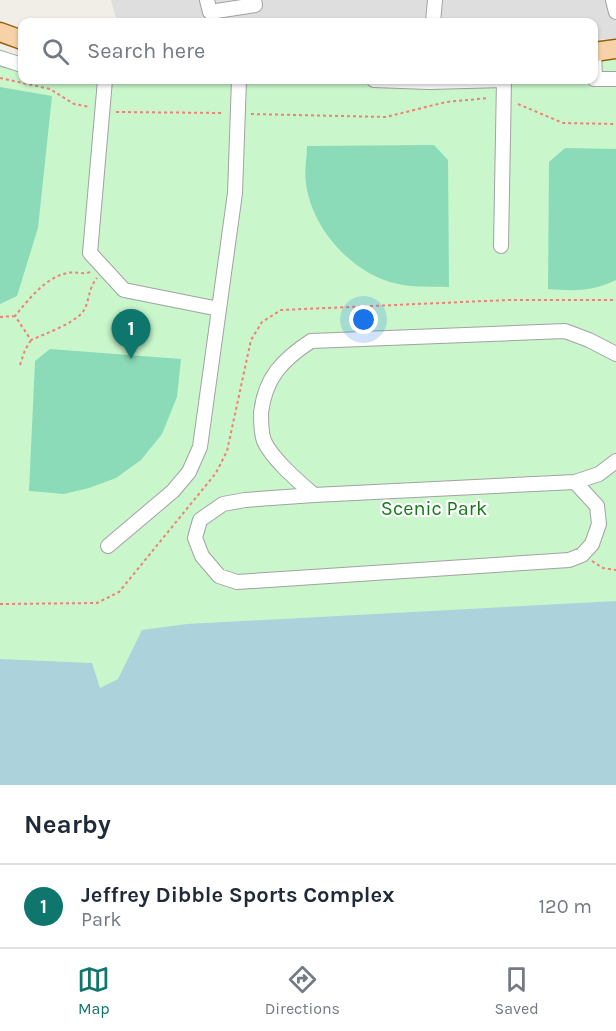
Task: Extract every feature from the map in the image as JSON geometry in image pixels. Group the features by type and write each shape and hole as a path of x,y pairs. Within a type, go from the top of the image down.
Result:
{"main road":[{"path":"0,32 18,39"},
{"path":"598,51 616,49"}],"lane":[{"path":"209,12 255,5 254,0"},
{"path":"434,18 435,0"},
{"path":"614,0 616,12"},
{"path":"0,58 18,64"},
{"path":"598,79 616,79"},
{"path":"105,84 90,253 124,291 219,309"},
{"path":"108,546 173,491 189,472 200,447 236,193 239,84"},
{"path":"501,246 505,84"},
{"path":"314,495 279,461 264,441 261,421 263,396 277,369 292,353 311,341 565,331 590,340 616,354"},
{"path":"575,482 597,506 599,524 592,544 582,555 569,560 237,582 219,576 202,556 195,538 200,520 223,504 245,500 314,495 575,482 599,474 616,461"}],"path":[{"path":"0,78 18,82"},
{"path":"27,84 50,89 74,104 121,112 386,117 446,102 487,97 503,99 563,123 616,124"},
{"path":"0,317 15,316 53,277 75,271 89,273 101,266"},
{"path":"20,365 31,340 71,321 82,313 90,286 101,266"},
{"path":"0,604 97,603 119,592 216,473 226,451 251,340 262,322 281,310 508,300 616,300"},
{"path":"15,316 31,340"},
{"path":"582,555 603,568 616,570"}],"shaded area":[{"path":"111,0 616,0 616,38 598,40 598,18 116,18"}],"green space":[{"name":"Scenic Park","path":"0,49 18,56 18,84 598,84 598,59 616,57 616,681 0,706"},
{"path":"0,87 52,96 38,228 17,296 0,304"},
{"path":"434,145 448,160 449,287 410,286 381,279 350,260 325,232 316,216 306,183 307,146"},
{"path":"565,148 616,149 616,280 590,289 548,289 549,162"},
{"path":"50,349 181,359 177,397 162,434 141,460 116,478 64,494 29,491 35,361"}],"water":[{"path":"616,601 616,785 0,785 0,659 92,663 100,688 118,679 142,630 187,624"}],"place":[{"name":"Jeffrey Dibble Sports Complex","path":"131,359"}]}
